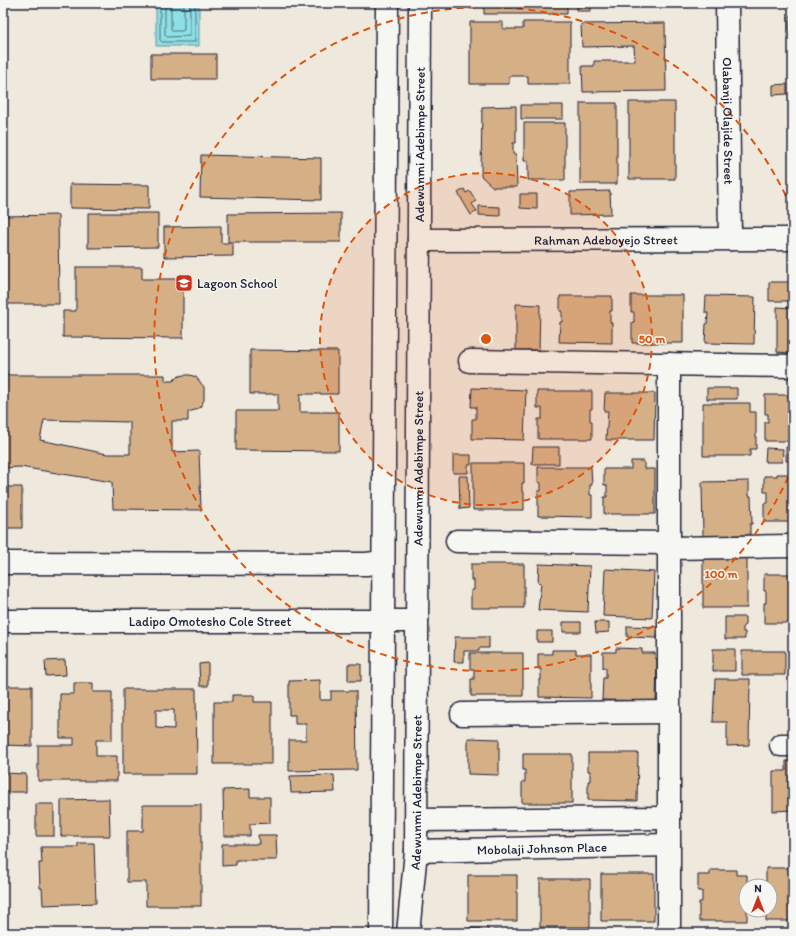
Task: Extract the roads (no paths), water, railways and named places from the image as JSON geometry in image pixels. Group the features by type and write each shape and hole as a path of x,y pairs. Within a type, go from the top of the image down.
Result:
{"street":[{"path":"381,933 387,3"},
{"name":"Adewunmi Adebimpe Street","path":"408,933 416,852 420,3"},
{"name":"Olabanji Olajide Street","path":"727,3 730,239"},
{"name":"Rahman Adeboyejo Street","path":"418,240 793,239"},
{"path":"470,361 793,366"},
{"path":"669,364 669,933"},
{"path":"458,541 669,546 793,546"},
{"path":"3,563 366,564 383,562"},
{"name":"Ladipo Omotesho Cole Street","path":"3,621 417,621"},
{"path":"462,714 669,712"},
{"path":"416,820 669,818"},
{"name":"Mobolaji Johnson Place","path":"416,852 669,845"}],"water":[{"path":"156,3 199,3 199,46 156,46"}],"place":[{"name":"Lagoon School","path":"184,283"}]}
